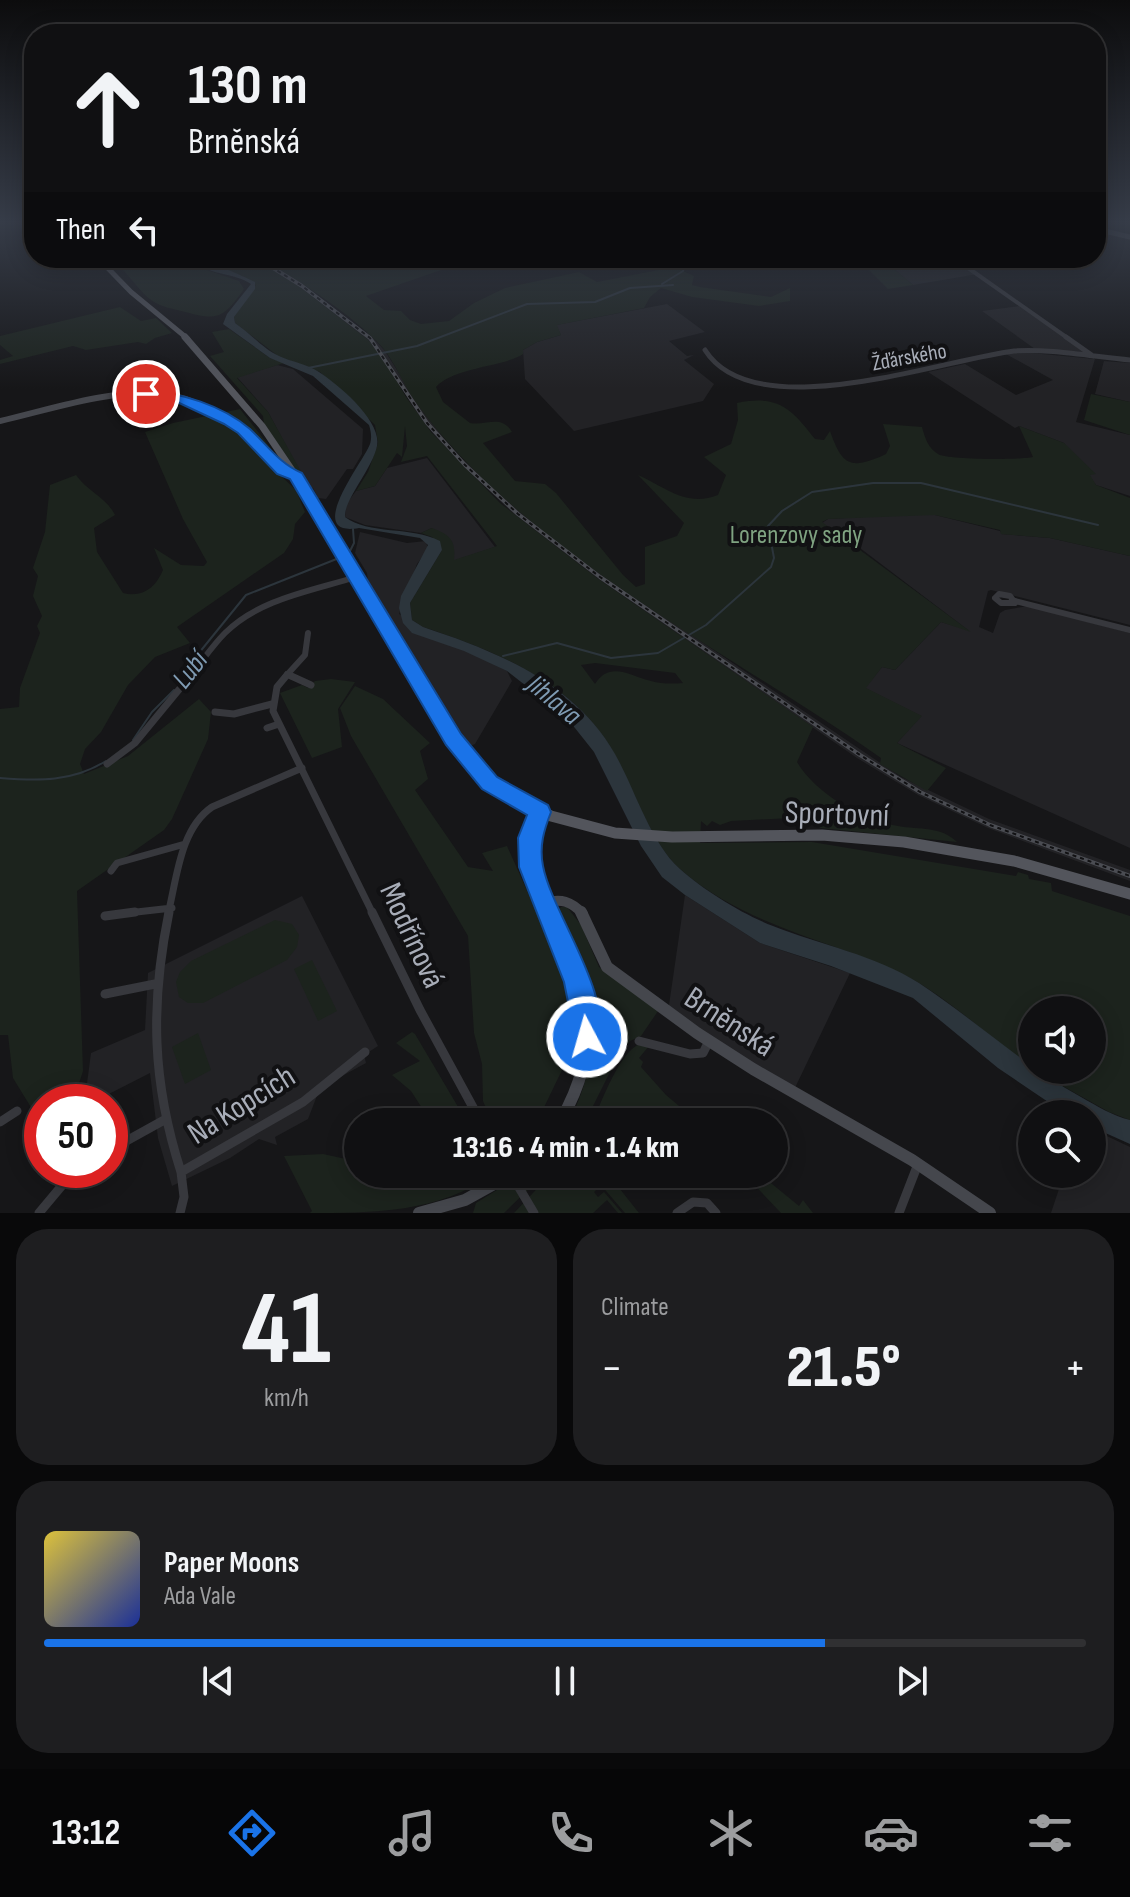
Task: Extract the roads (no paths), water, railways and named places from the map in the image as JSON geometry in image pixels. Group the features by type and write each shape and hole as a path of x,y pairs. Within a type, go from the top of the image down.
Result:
{"main road":[{"path":"116,277 200,350 262,426 316,507 356,577"},
{"name":"Sportovní","path":"356,577 453,740 500,791 537,816 615,833 685,837 822,835 904,842 1040,867 1130,894"}],"street":[{"path":"980,277 1093,356"},
{"name":"Žďárského","path":"705,350 710,358 747,383 774,387 881,380 1016,351 1130,360"},
{"path":"0,421 134,395 168,395 187,401 236,426 283,471 296,476"},
{"path":"107,764 135,743 225,633 249,614 262,606 356,577"},
{"path":"1015,601 1130,630"},
{"path":"215,712 234,714 272,704 275,688 303,660 309,636 300,640"},
{"path":"287,674 311,685"},
{"name":"Modřínová","path":"272,704 279,724 420,1010 473,1108"},
{"path":"267,728 279,724"},
{"name":"Na Kopcích","path":"302,768 205,812 190,829 185,844 155,984 155,1057 166,1119 181,1172 303,1102 315,1087 358,1062 365,1052"},
{"path":"537,816 530,838 530,860 544,903 578,982 587,1027 582,1074 566,1108"},
{"path":"111,871 117,863 185,844"},
{"name":"Brněnská","path":"544,903 558,899 573,904 582,913 607,967 709,1041 918,1164 990,1213"},
{"path":"105,916 172,908"},
{"path":"105,994 155,984"},
{"path":"639,1041 690,1054 703,1053 709,1041"},
{"path":"0,1122 17,1111"},
{"path":"128,1140 166,1119"},
{"path":"899,1213 918,1164"},
{"path":"180,1213 184,1197 181,1172"},
{"path":"39,1213 60,1188"},
{"path":"419,1213 466,1206 492,1188"},
{"path":"520,1188 534,1213"},
{"path":"677,1213 693,1202 707,1203 716,1213"}],"water":[{"name":"Jihlava","path":"235,277 243,277 255,282 255,289 234,317 235,323 273,353 319,372 357,404 373,426 377,446 349,502 345,517 366,526 417,533 440,541 442,550 410,603 412,620 505,659 556,689 578,708 598,729 615,754 660,845 680,869 701,886 761,921 866,958 919,983 1018,1056 1018,1082 913,998 760,943 685,895 662,877 641,846 594,752 567,718 507,671 464,651 412,633 403,623 399,608 401,596 428,545 420,538 343,528 336,521 341,496 370,444 369,425 313,376 270,358 223,324 227,314 251,284"},
{"path":"1022,1084 1060,1084 1088,1100 1045,1100"},
{"path":"1106,1110 1130,1120 1130,1144 1106,1133"}],"waterway":[{"path":"662,284 674,277"},
{"path":"308,368 417,346 527,304 595,302 630,288 673,285"},
{"path":"503,656 557,643 611,658 658,653 706,625 771,567 774,558 768,526 782,511 812,492 873,483 921,483 1098,525"},
{"name":"Lubí","path":"349,553 354,543 353,529"},
{"name":"Lubí","path":"193,667 190,664 246,595 339,558"},
{"name":"Lubí","path":"133,740 152,712 174,690"},
{"name":"Lubí","path":"0,778 28,780 68,776 106,761"}],"railway":[{"path":"287,277 370,338 427,423 465,465 518,514 600,577 860,755 920,792 990,825 1130,876"}],"park label":[{"name":"Lorenzovy sady","path":"796,534"}]}
